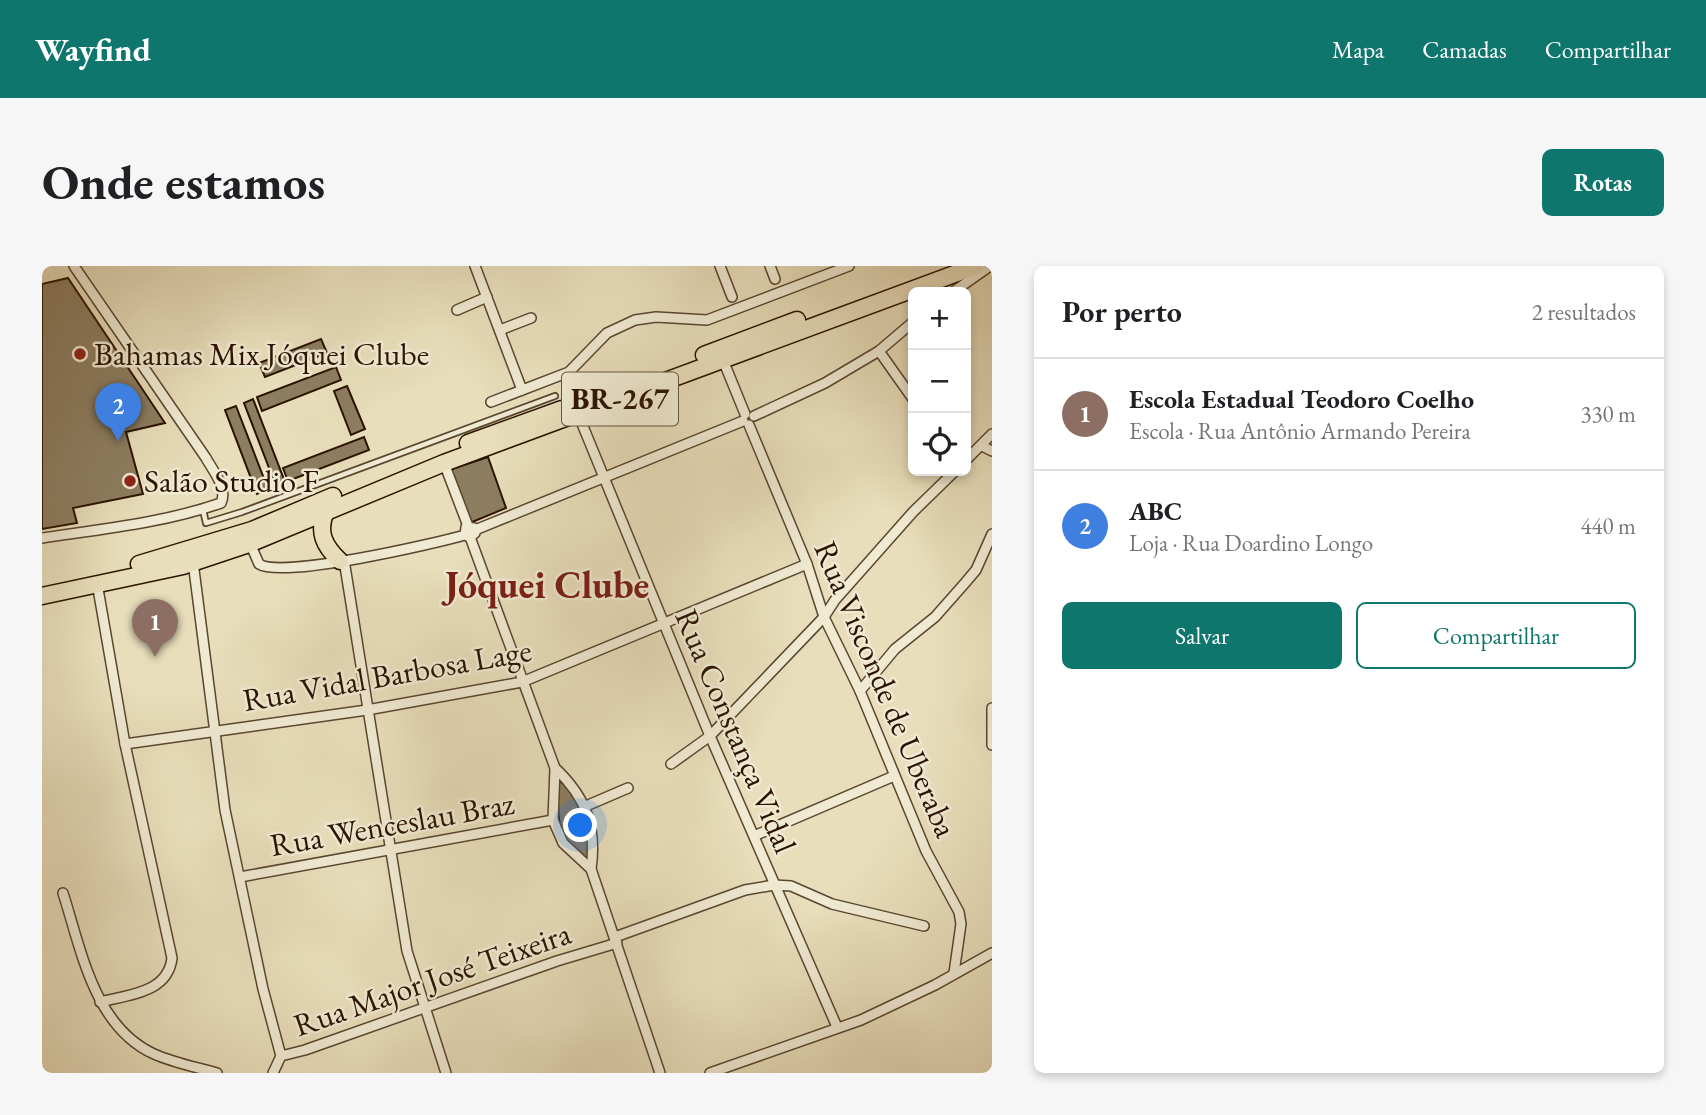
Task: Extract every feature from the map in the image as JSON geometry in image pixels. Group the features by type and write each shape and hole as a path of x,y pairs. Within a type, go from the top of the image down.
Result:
{"highway":[{"name":"BR-267","path":"42,596 193,562 513,425 948,271 976,266"},
{"name":"BR-267","path":"42,588 157,560 234,536 251,537 326,511 444,463 723,360 948,271"},
{"path":"326,511 321,528 323,539 342,561"}],"street":[{"path":"42,538 149,522 222,502 221,485 74,266"},
{"path":"475,266 522,390"},
{"path":"720,266 732,297"},
{"path":"770,266 775,279"},
{"path":"491,402 569,372 607,333 635,320 656,317 707,320 849,266"},
{"path":"959,287 990,266"},
{"path":"457,310 487,298"},
{"path":"500,330 531,318"},
{"path":"251,537 263,567 342,561 470,532 748,419 825,383 879,351 908,326"},
{"path":"879,351 908,392"},
{"name":"Rua Visconde de Uberaba","path":"723,360 807,564 824,617 859,691 926,851 961,919 954,973"},
{"name":"Rua Constança Vidal","path":"578,414 602,479 710,736 837,1027"},
{"path":"971,456 992,434"},
{"path":"982,446 992,451"},
{"path":"444,463 555,768 586,806 594,838 591,869 660,1073"},
{"path":"671,764 710,736 824,617 835,600 913,512 949,476"},
{"path":"859,691 895,649 935,617 965,583 976,570 992,534"},
{"path":"342,561 407,951 446,1073"},
{"path":"193,562 213,731 240,877 281,1056"},
{"name":"Rua Vidal Barbosa Lage","path":"125,744 367,710 522,682 807,564"},
{"path":"97,583 125,744 172,958 171,971 158,984 100,1002"},
{"path":"992,708 992,745"},
{"path":"555,768 553,820 563,843 591,869"},
{"path":"754,836 894,776"},
{"path":"586,806 628,788"},
{"name":"Rua Wenceslau Braz","path":"240,877 553,820"},
{"name":"Rua Major José Teixeira","path":"273,1073 281,1056 424,1010 745,890 774,885 791,886 832,904 925,926"},
{"path":"63,893 100,1002 130,1037 153,1054 217,1073"},
{"path":"710,1073 878,1013 992,953"}],"lane":[{"path":"202,509 206,523 230,516 555,396"}],"building":[{"name":"Bahamas Mix Jóquei Clube","path":"68,278 165,423 126,432 143,494 73,508 77,523 42,529 42,284"},
{"path":"321,339 327,353 265,377 259,363"},
{"path":"336,367 341,380 262,411 257,397"},
{"path":"347,386 365,429 351,435 334,391"},
{"path":"253,399 285,482 276,486 244,403"},
{"path":"236,406 268,489 257,494 225,410"},
{"path":"364,437 369,450 288,481 283,468"},
{"path":"488,457 506,508 470,523 449,470"},
{"path":"559,781 568,787 586,818 592,839 587,859 568,846 560,828 556,785"}],"place":[{"name":"Bahamas Mix Jóquei Clube","path":"80,354"},
{"name":"ABC","path":"118,441"},
{"name":"Salão Studio F","path":"130,481"},
{"name":"Escola Estadual Teodoro Coelho","path":"155,657"}],"district":[{"name":"Jóquei Clube","path":"547,585"}]}
